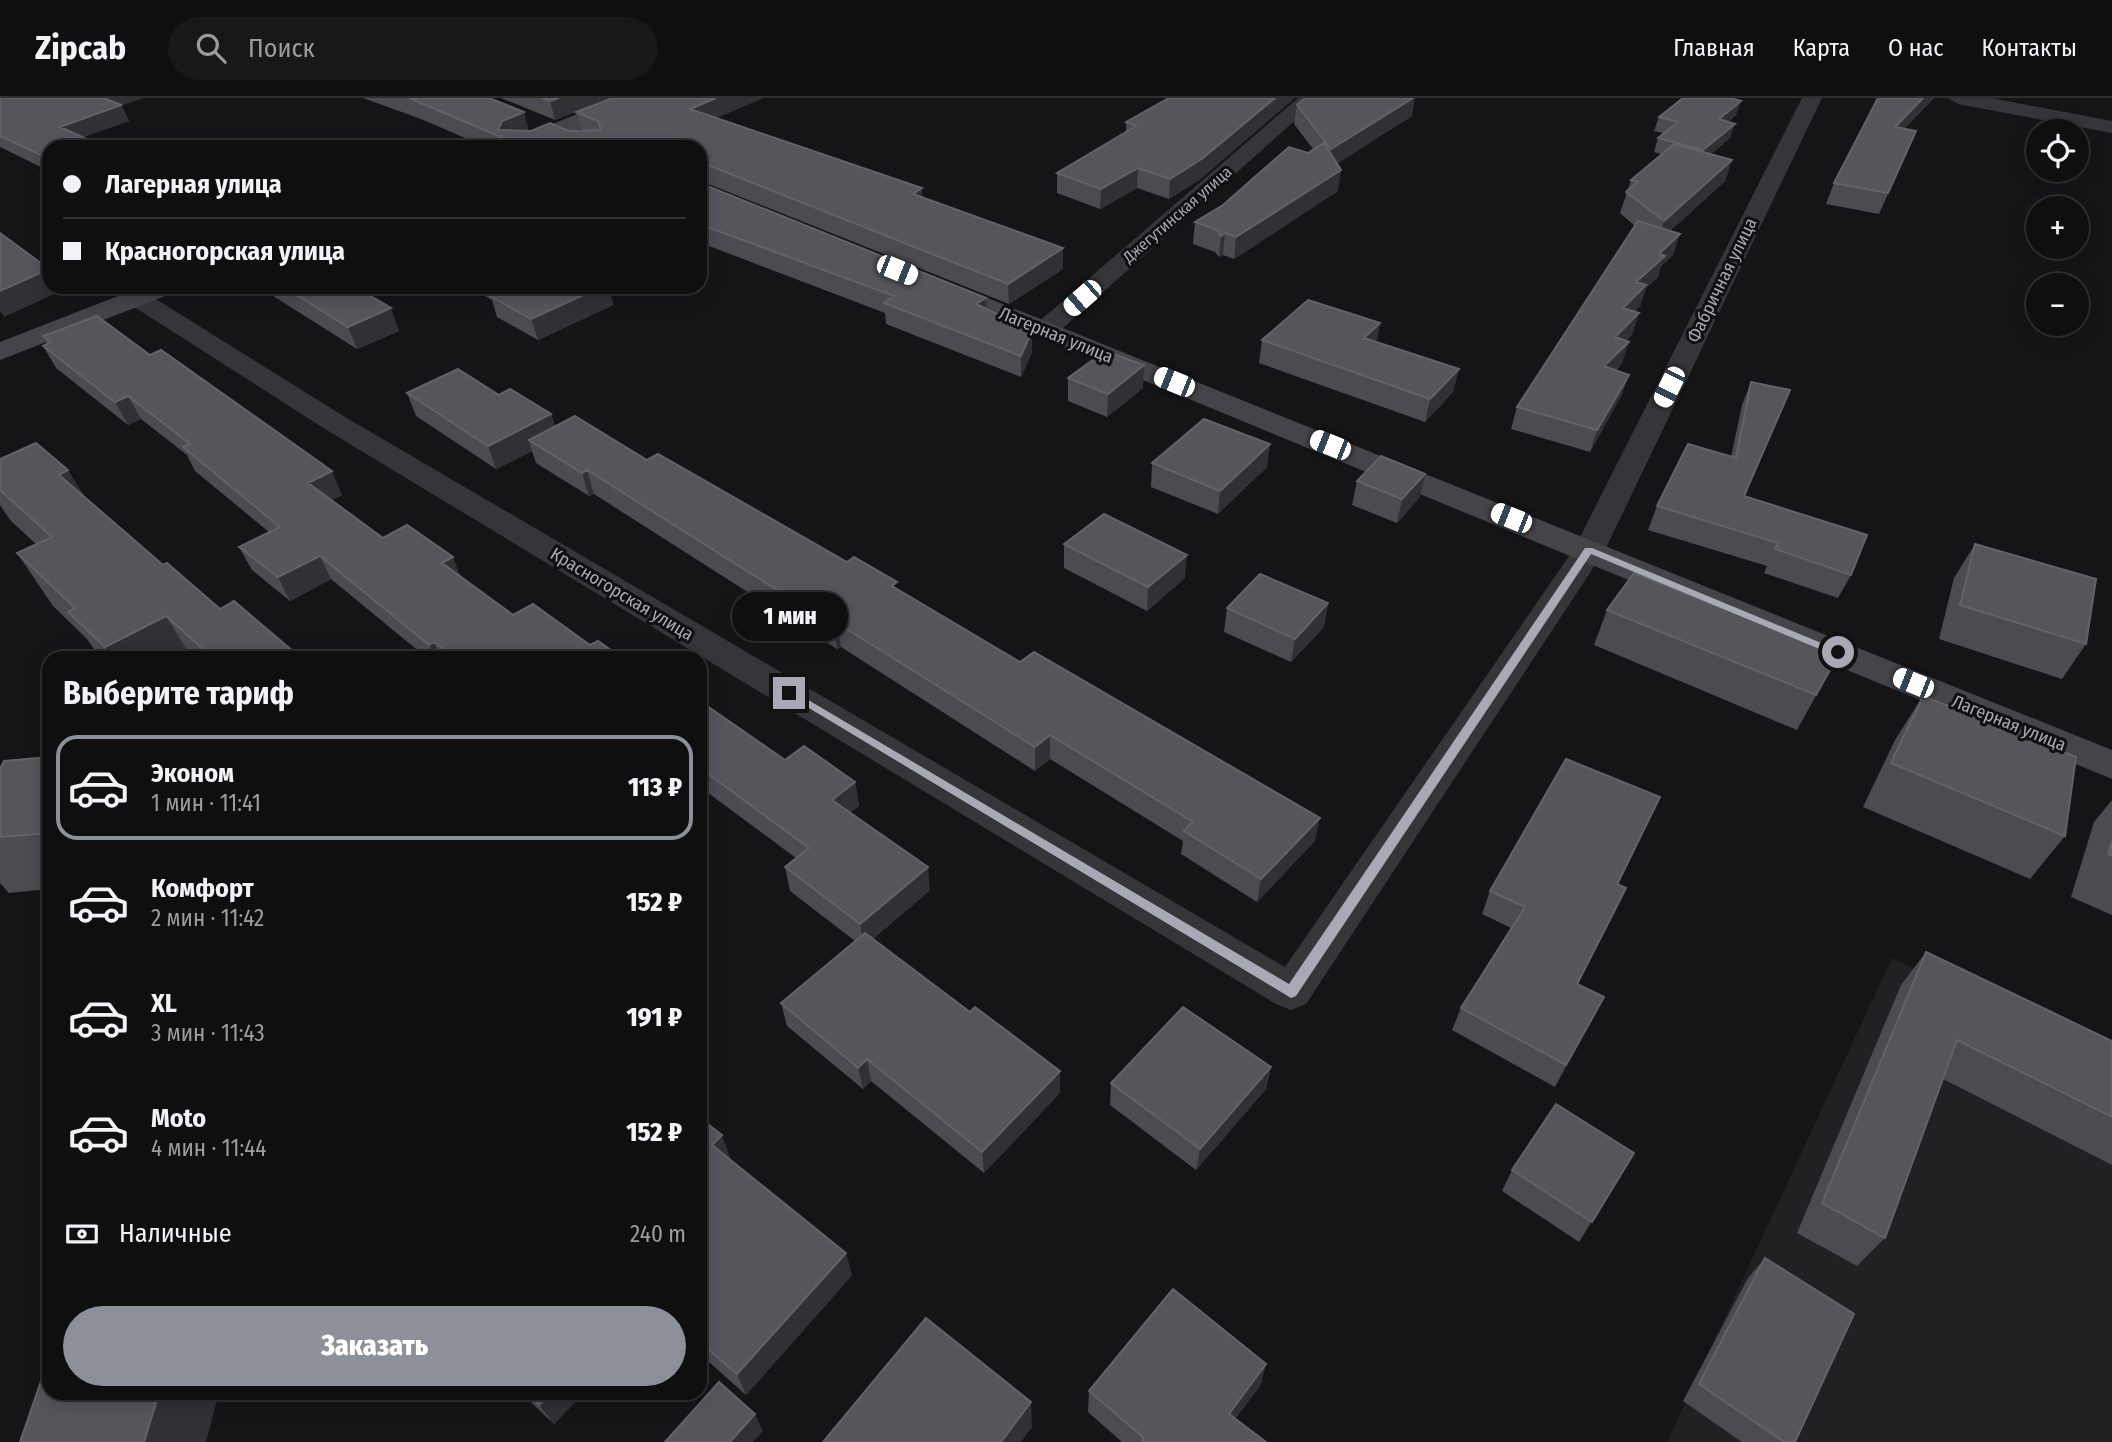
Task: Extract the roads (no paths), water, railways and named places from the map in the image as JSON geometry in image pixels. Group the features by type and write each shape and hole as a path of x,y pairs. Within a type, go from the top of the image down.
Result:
{"street":[{"path":"534,140 636,98"},
{"name":"Джегутинская улица","path":"1045,330 1310,98"},
{"name":"Фабричная улица","path":"1291,992 1589,550 1812,98"},
{"path":"1958,98 2112,127"},
{"path":"531,121 575,140"},
{"name":"Лагерная улица","path":"917,278 2112,765"},
{"name":"Красногорская улица","path":"0,352 145,294"},
{"name":"Красногорская улица","path":"153,294 347,430 1291,992"}]}
